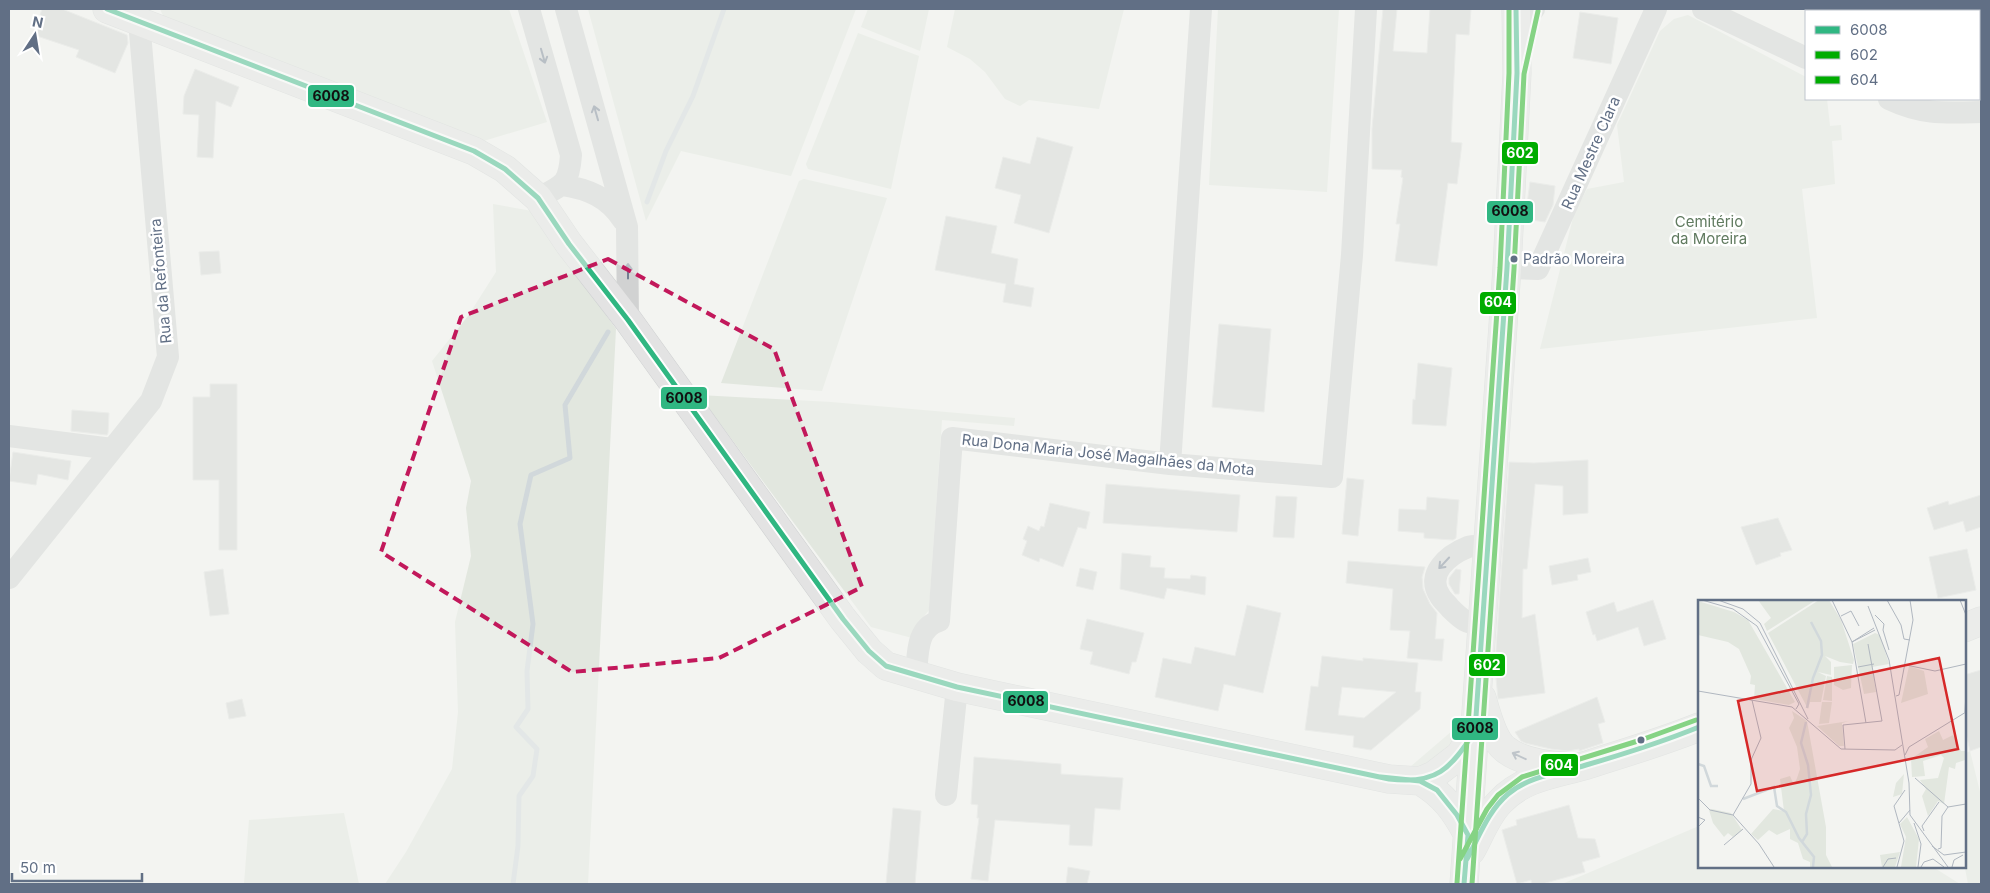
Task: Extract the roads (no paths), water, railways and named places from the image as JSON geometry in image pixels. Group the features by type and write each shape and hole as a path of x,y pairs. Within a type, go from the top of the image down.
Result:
{"main road":[{"path":"107,9 474,152 505,169 538,198 568,244 628,320 843,619 869,651 886,666 957,687 1389,778 1420,781 1437,790 1457,815 1466,859"},
{"path":"1466,859 1507,268 1517,73 1528,10"},
{"path":"1965,628 1981,621"},
{"path":"1479,689 1491,727 1503,748 1522,758 1538,763 1556,766 1584,766"},
{"path":"1466,859 1489,817 1500,802 1517,788 1532,780 1584,766 1698,727"},
{"path":"1420,781 1446,768 1460,755 1476,731"}],"street":[{"path":"530,9 570,155 570,170 562,186"},
{"path":"566,9 627,227 628,320"},
{"path":"1170,464 1202,9"},
{"name":"Rua Dona Maria José Magalhães da Mota","path":"916,675 923,632 930,623 939,621 952,438 1170,464 1332,477 1352,255 1366,9"},
{"name":"Rua Mestre Clara","path":"1507,268 1538,269 1656,9"},
{"path":"1703,9 1805,58"},
{"name":"Rua da Refonteira","path":"9,578 151,401 168,357 139,21"},
{"path":"1891,100 1908,108 1931,113 1981,112"},
{"path":"538,198 562,186 581,188 599,196 611,205 627,227"},
{"path":"9,436 112,449"},
{"path":"1483,625 1469,624 1454,612 1439,596 1435,580 1440,565 1452,555 1470,546 1487,546"},
{"path":"946,795 957,687"}],"waterway":[{"path":"647,202 666,151 693,96 724,9"},
{"path":"513,884 518,846 519,796 533,776 537,749 516,727 528,709 527,671 533,624 520,524 531,475 570,458 565,405 608,332"}],"place":[{"name":"Padrão Moreira","path":"1514,259"}],"park label":[{"name":"Cemitério da Moreira","path":"1709,230"}]}
